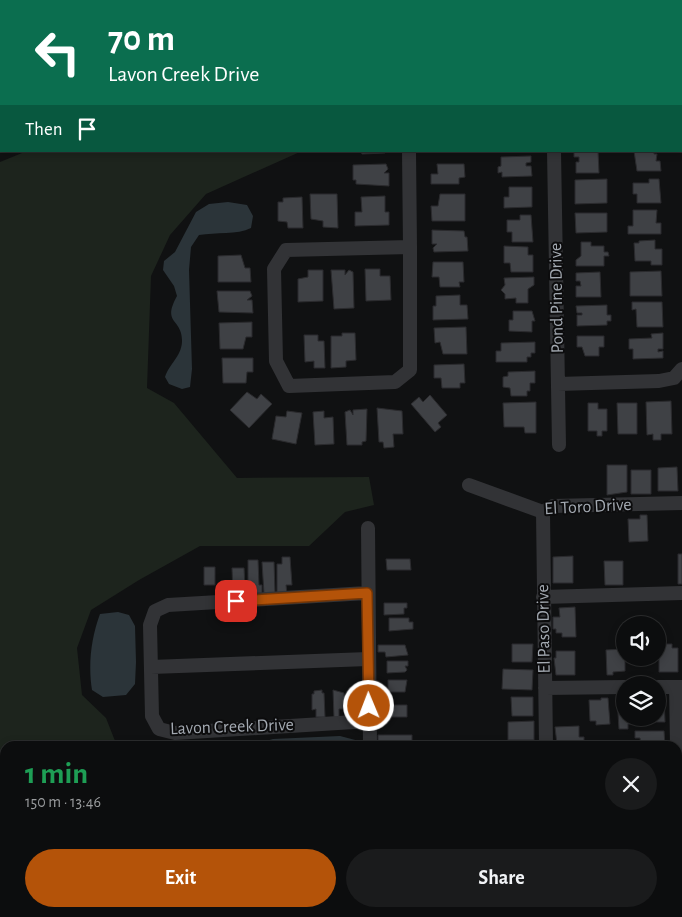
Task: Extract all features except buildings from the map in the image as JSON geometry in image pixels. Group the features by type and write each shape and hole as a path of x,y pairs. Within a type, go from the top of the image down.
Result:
{"street":[{"path":"409,152 410,247 410,370 395,382 289,386 276,361 274,269 286,250 410,247"},
{"name":"Pond Pine Drive","path":"554,152 559,445"},
{"path":"558,384 659,381 674,378 682,369"},
{"name":"El Toro Drive","path":"469,485 543,512 553,506 682,503"},
{"name":"El Paso Drive","path":"543,512 546,741"},
{"path":"368,528 367,593 370,741"},
{"name":"Lavon Creek Drive","path":"367,593 168,605 155,611 150,625 152,716 159,729 175,733 370,722"},
{"path":"543,596 682,593"},
{"path":"151,667 368,659"},
{"path":"544,688 616,687"},
{"path":"666,687 679,687 677,741"}],"shaded area":[{"path":"25,152 300,152 206,194 170,235 151,276 147,388 174,403 237,478 369,477 374,505 345,512 309,546 200,546 139,580 91,610 77,648 82,695 106,718 115,741 0,741 0,162"},
{"path":"228,202 247,205 253,216 251,228 233,232 199,235 191,247 189,270 192,369 190,387 182,389 169,384 165,377 179,352 182,342 181,334 171,312 177,296 174,286 163,270 164,261 175,252 196,212 209,204"},
{"path":"118,612 129,615 135,626 135,684 126,695 103,697 92,690 90,661 92,642 100,614"},
{"path":"340,736 359,741 266,741 273,739"}],"route":[{"path":"236,601 367,593 369,706"}]}
